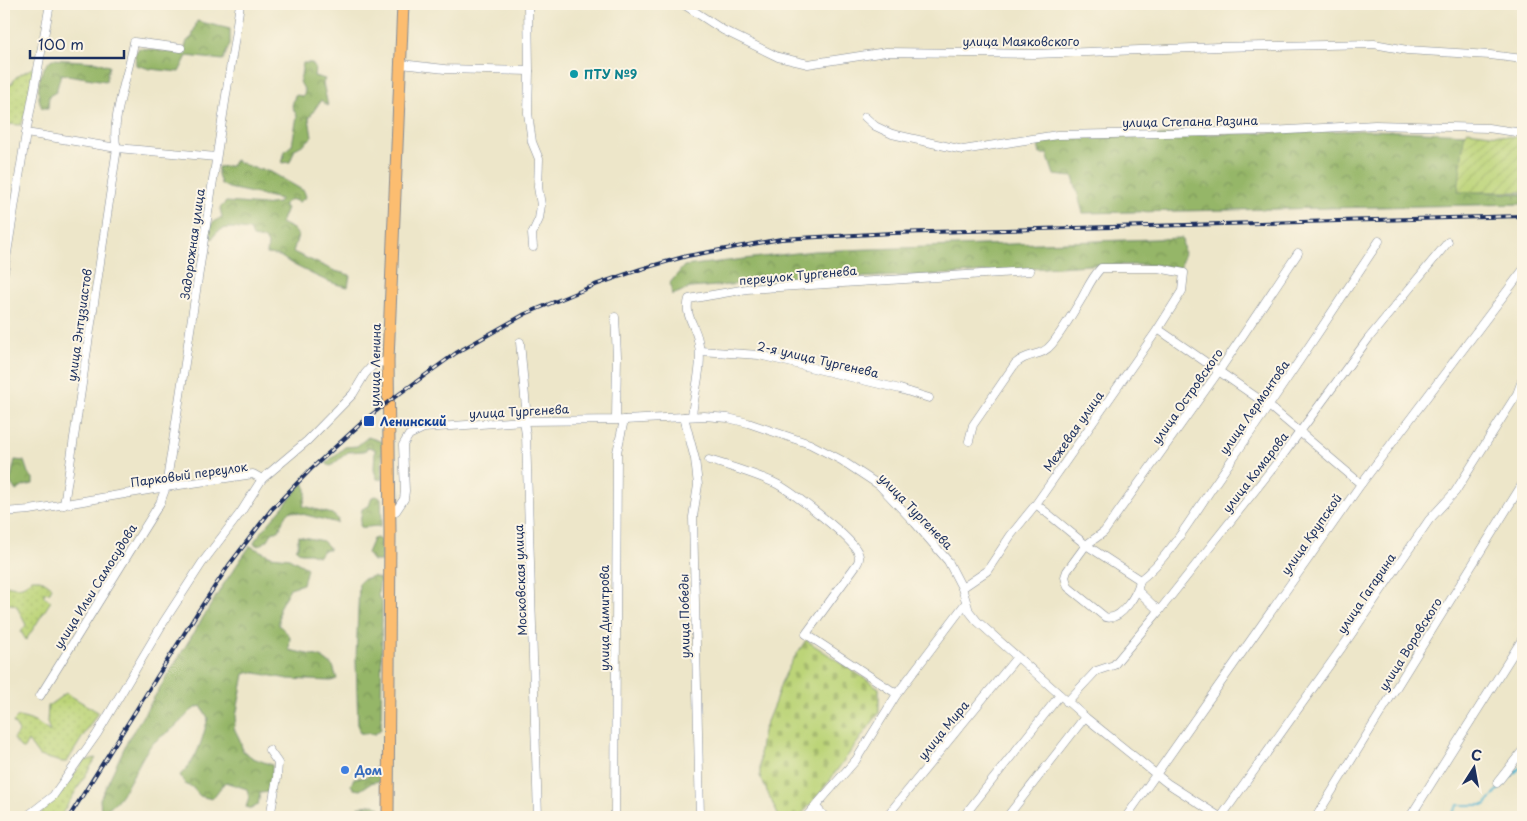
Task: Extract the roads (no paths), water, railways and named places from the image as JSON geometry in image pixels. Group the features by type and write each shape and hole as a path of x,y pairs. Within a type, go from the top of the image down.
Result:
{"main road":[{"name":"улица Ленина","path":"388,817 390,513 388,360 403,4"}],"street":[{"path":"4,272 26,133 50,4"},
{"name":"Задорожная улица","path":"166,487 240,4"},
{"path":"528,4 530,71 528,114 532,142 540,159 538,186 541,205 539,219 532,234 533,246"},
{"name":"улица Маяковского","path":"683,4 723,30 778,57 808,64 886,52 1035,54 1219,47 1374,44 1407,50 1523,59"},
{"name":"улица Энтузиастов","path":"64,505 116,148 114,139 122,92 131,64 134,42 181,48"},
{"path":"401,64 445,69 530,71"},
{"name":"улица Степана Разина","path":"865,117 875,126 892,134 963,150 1057,135 1271,131 1376,125 1488,128 1523,133"},
{"path":"26,133 116,148 216,158"},
{"name":"улица Лермонтова","path":"1140,580 1148,574 1171,547 1269,406 1379,242"},
{"name":"улица Комарова","path":"1067,702 1096,672 1114,665 1160,611 1280,459 1368,338 1448,242"},
{"name":"улица Островского","path":"1138,591 1116,617 1105,617 1068,587 1065,581 1067,571 1086,545 1104,532 1219,371 1298,253"},
{"name":"Межевая улица","path":"962,588 987,571 1011,535 1036,504 1182,291 1184,273 1158,268 1101,268 1093,276 1083,296 1052,344 1044,351 1022,357 1015,364 973,425 969,441"},
{"name":"улица Крупской","path":"1126,817 1361,484 1523,270"},
{"name":"переулок Тургенева","path":"688,416 699,372 700,351 698,340 688,316 687,305 689,299 747,289 1030,271"},
{"name":"улица Димитрова","path":"615,317 620,420 616,452 615,817"},
{"path":"1158,328 1269,406 1361,484"},
{"name":"Московская улица","path":"520,342 526,408 524,421 527,445 538,817"},
{"name":"2-я улица Тургенева","path":"700,351 759,355 900,389 929,398"},
{"name":"Парковый переулок","path":"4,512 64,505 253,474 262,479 307,441 353,394 372,366 388,360"},
{"name":"улица Гагарина","path":"1220,817 1332,663 1429,520 1455,492 1517,394 1523,378"},
{"name":"улица Победы","path":"688,416 698,485 694,517 700,817"},
{"name":"улица Тургенева","path":"390,513 396,511 404,499 403,445 409,436 424,428 524,421 620,420 715,416 748,423 810,444 841,460 879,485 915,523 948,561 962,588 965,604 977,621 1085,717 1156,774 1220,817"},
{"path":"709,460 742,470 779,485 827,520 849,540 858,552 859,560 806,634 896,694"},
{"path":"26,817 53,796 97,734 163,623 262,479"},
{"name":"улица Воровского","path":"1316,817 1523,483"},
{"name":"улица Ильи Самосудова","path":"40,696 160,503 166,487"},
{"path":"1036,504 1086,545 1140,580 1138,591 1160,611"},
{"path":"806,817 856,760 896,694 965,604"},
{"path":"1410,817 1523,638"},
{"name":"улица Мира","path":"886,817 1017,657"},
{"path":"963,817 1060,695"},
{"path":"1007,817 1085,717"},
{"path":"269,750 278,763 270,817"},
{"path":"1497,784 1523,750"},
{"path":"816,807 825,817"}],"waterway":[{"path":"1450,817 1458,805 1485,805 1523,765"}],"railway":[{"path":"69,817 229,565 271,510 311,469 366,419 456,353 525,314 595,285 687,256 781,239 892,233 1523,216"}],"place":[{"name":"ПТУ №9","path":"574,74"},
{"name":"Ленинский","path":"369,421"},
{"name":"Дом","path":"345,770"}]}
